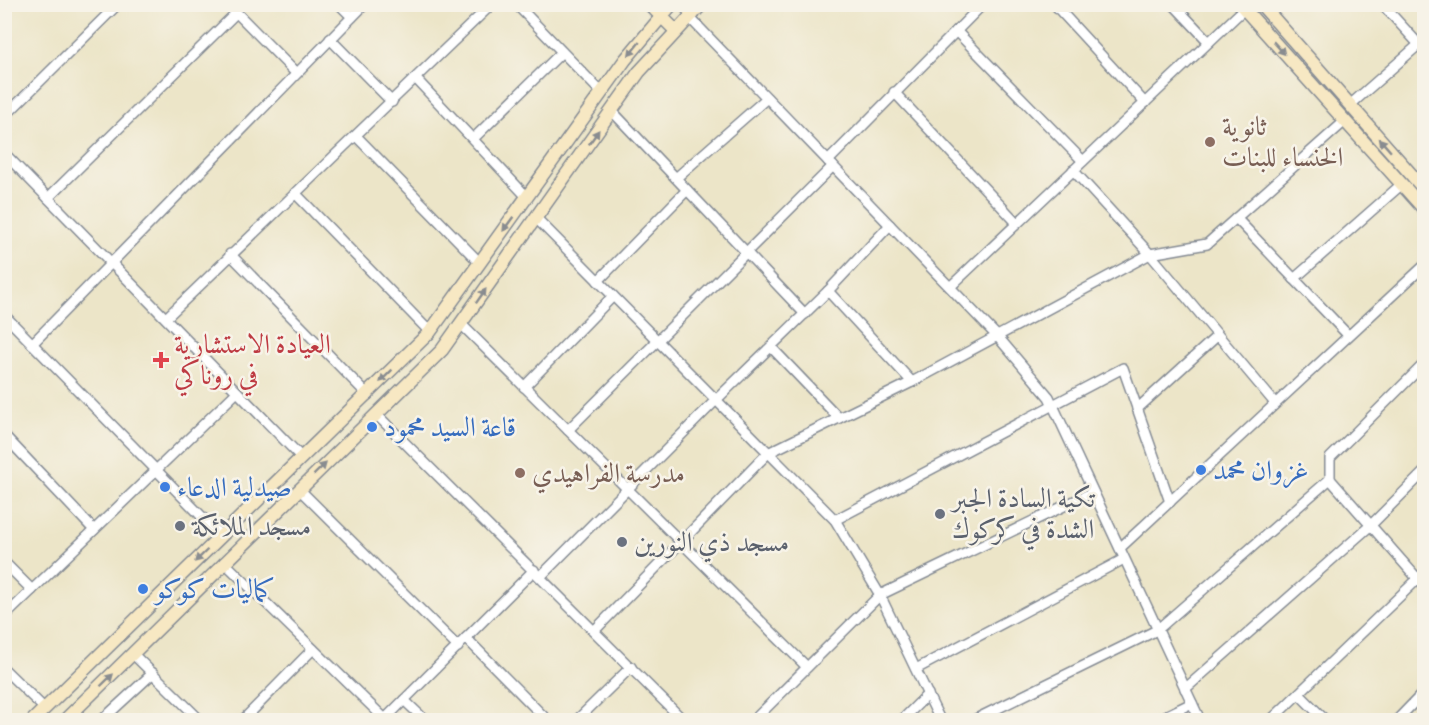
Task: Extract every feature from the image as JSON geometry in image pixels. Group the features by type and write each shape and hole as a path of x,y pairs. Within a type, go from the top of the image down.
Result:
{"main road":[{"path":"649,4 676,31"},
{"path":"33,720 430,332 602,93 672,4"},
{"path":"683,4 691,16"},
{"path":"65,720 134,655 224,562 442,350 639,72 702,4"},
{"path":"1264,5 1350,105 1423,184"},
{"path":"1242,7 1425,209"}],"street":[{"path":"4,117 118,4"},
{"path":"228,4 296,73"},
{"path":"339,4 352,17"},
{"path":"33,344 365,4"},
{"path":"166,318 230,254 417,80 492,4"},
{"path":"516,4 602,93"},
{"path":"568,430 746,252 830,164 894,92 983,4"},
{"path":"1054,4 1144,103"},
{"path":"1173,4 1209,42"},
{"path":"1350,105 1423,45 1382,4"},
{"path":"950,287 1209,42 1242,7"},
{"path":"48,198 236,13"},
{"path":"691,16 766,98 998,337 1052,404 1200,720"},
{"path":"956,31 1083,161"},
{"path":"330,39 392,102"},
{"path":"473,139 562,52"},
{"path":"417,80 527,198"},
{"path":"894,92 1017,223"},
{"path":"676,178 766,98"},
{"path":"612,111 805,314"},
{"path":"595,630 768,453 912,382 1150,254 1208,244 1344,121"},
{"path":"356,136 480,263"},
{"path":"4,153 302,458"},
{"path":"1074,170 1150,254 1274,402"},
{"path":"1294,279 1402,184"},
{"path":"598,281 687,190"},
{"path":"295,193 430,332"},
{"path":"536,218 835,520 880,595 940,720"},
{"path":"1236,218 1347,335"},
{"path":"224,562 384,720 466,638 627,489 828,291 890,225"},
{"path":"230,254 368,395"},
{"path":"1120,549 1274,402 1425,266"},
{"path":"828,291 912,382"},
{"path":"524,387 613,296"},
{"path":"4,315 221,536"},
{"path":"461,324 807,668"},
{"path":"1137,409 1217,336"},
{"path":"771,347 838,418"},
{"path":"1271,720 1422,579 1330,479 1330,458 1425,364"},
{"path":"835,520 1123,368 1170,502"},
{"path":"4,617 237,392"},
{"path":"376,414 683,720"},
{"path":"6,441 94,530"},
{"path":"1185,689 1371,525 1425,472"},
{"path":"974,720 1158,630 1330,479"},
{"path":"299,489 458,646"},
{"path":"754,720 880,595 1093,492"},
{"path":"916,669 1125,559"},
{"path":"4,562 32,590"},
{"path":"466,638 547,720"},
{"path":"243,720 313,649"},
{"path":"134,655 200,720"},
{"path":"577,720 631,667"},
{"path":"4,669 45,709"},
{"path":"102,720 153,673"},
{"path":"1397,720 1425,692"},
{"path":"902,720 928,694"},
{"path":"1299,694 1325,720"},
{"path":"404,700 425,720"},
{"path":"1157,720 1192,703"}],"place":[{"name":"ثانوية الخنساء للبنات","path":"1210,142"},
{"name":"العيادة الاستشارية في روناكي","path":"161,360"},
{"name":"قاعة السيد محمود","path":"372,427"},
{"name":"غزوان محمد","path":"1201,470"},
{"name":"مدرسة الفراهيدي","path":"520,473"},
{"name":"صيدلية الدعاء","path":"165,487"},
{"name":"تكية السادة الجبر الشدة في كركوك","path":"940,514"},
{"name":"مسجد الملائكة","path":"180,526"},
{"name":"مسجد ذي النورين","path":"622,542"},
{"name":"كماليات كوكو","path":"143,589"}]}
